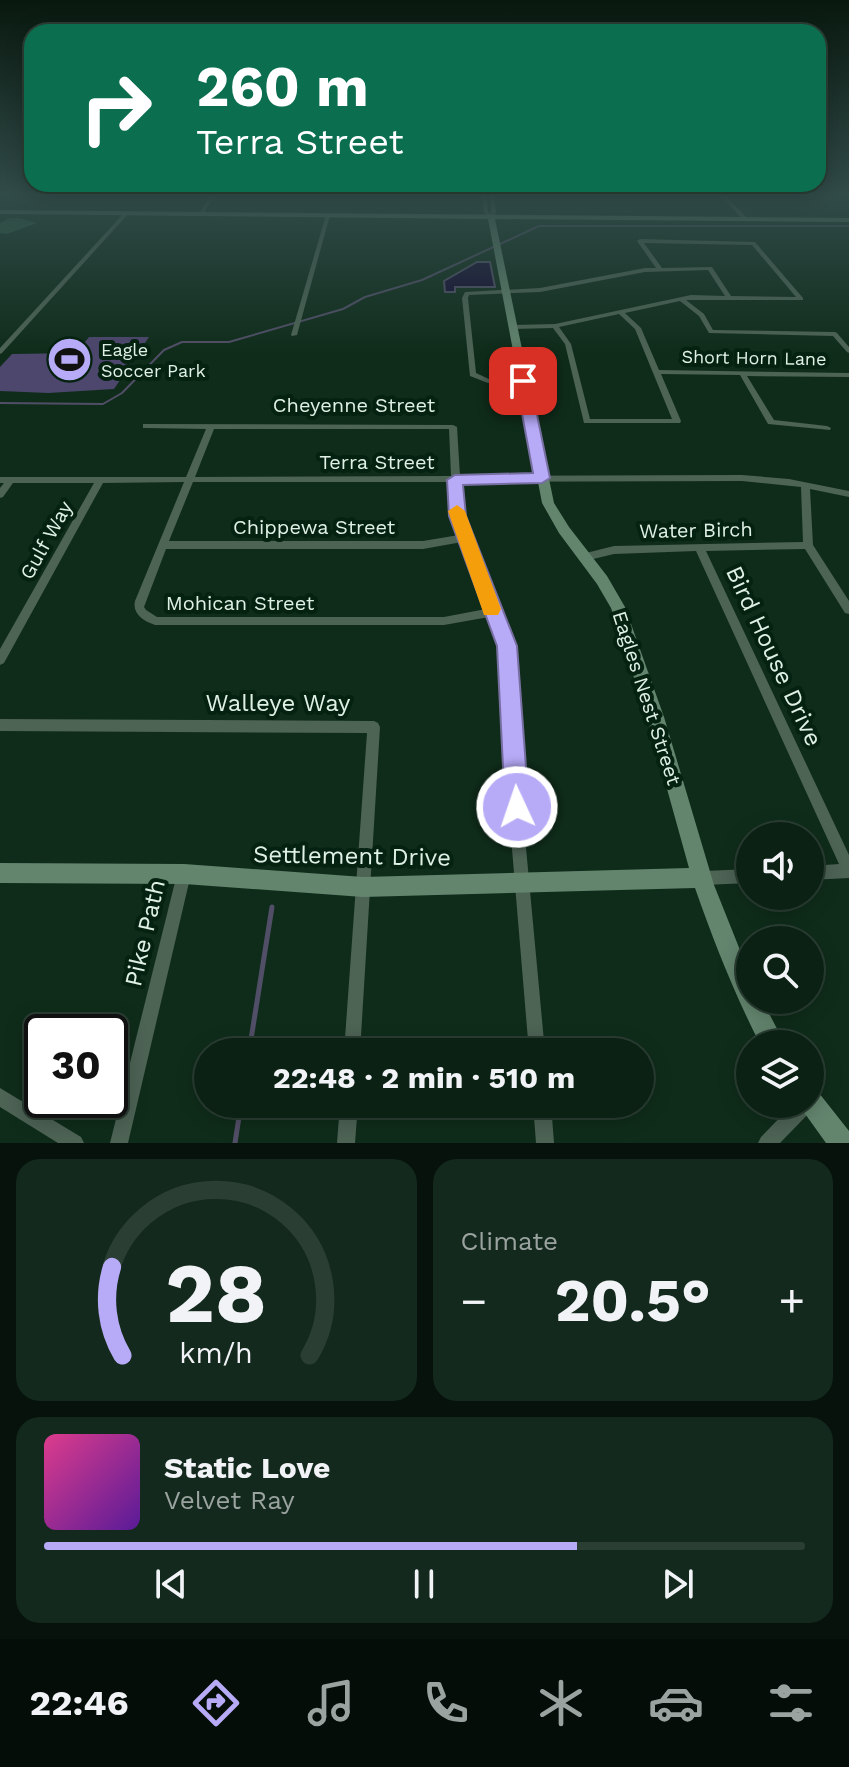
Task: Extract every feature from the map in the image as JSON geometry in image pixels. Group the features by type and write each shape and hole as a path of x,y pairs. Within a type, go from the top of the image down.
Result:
{"street":[{"path":"0,352 96,247"},
{"path":"294,335 319,247"},
{"name":"Eagles Nest Street","path":"497,247 542,478 553,512 610,590 623,618 704,878 738,974 766,1030"},
{"path":"644,247 659,268"},
{"path":"513,327 555,326 681,299 801,299 757,247"},
{"path":"523,381 481,380 473,374 465,296 473,291 540,290 659,268 710,268 729,297"},
{"path":"681,299 702,315 711,332 835,334 849,351"},
{"path":"555,326 568,344 587,421 677,421 638,328 620,312"},
{"name":"Short Horn Lane","path":"658,372 849,375"},
{"path":"743,374 771,422 827,428"},
{"name":"Cheyenne Street","path":"146,426 453,427 455,501 465,538 509,657 522,883 536,1038"},
{"name":"Mohican Street","path":"211,427 162,545 139,607 142,613 155,621 444,621 492,612"},
{"name":"Terra Street","path":"0,480 742,478 849,494"},
{"path":"0,495 11,479"},
{"name":"Gulf Way","path":"0,660 100,480"},
{"path":"805,485 808,545 849,610"},
{"name":"Chippewa Street","path":"162,545 423,545 465,538"},
{"name":"Water Birch","path":"585,557 614,550 808,545"},
{"name":"Bird House Drive","path":"699,547 849,871"},
{"name":"Walleye Way","path":"0,725 374,727 353,1038"},
{"path":"824,872 849,871"},
{"name":"Settlement Drive","path":"0,873 184,874 363,887 736,877"},
{"name":"Pike Path","path":"119,1143 184,874"},
{"path":"0,1097 75,1143"},
{"path":"346,1143 348,1118"},
{"path":"543,1118 545,1143"},
{"path":"767,1143 793,1118"},
{"path":"821,1118 842,1143"}],"shaded area":[{"path":"477,262 490,262 495,287 455,287 455,292 445,292 444,281"},
{"name":"Eagle Soccer Park","path":"89,337 149,337 114,389 48,393 0,391 0,367 12,354 76,353"}],"waterway":[{"path":"0,403 103,404 122,393 164,350 182,342 229,342 343,309 365,297 422,280 493,247"},
{"path":"251,1038 272,907"},
{"path":"235,1143 239,1118"}],"slow traffic":[{"path":"457,511 491,609"}],"place":[{"name":"Eagle Soccer Park","path":"70,360"}],"route":[{"path":"517,807 507,646 457,516 454,495 455,480 542,478 523,381"}]}
